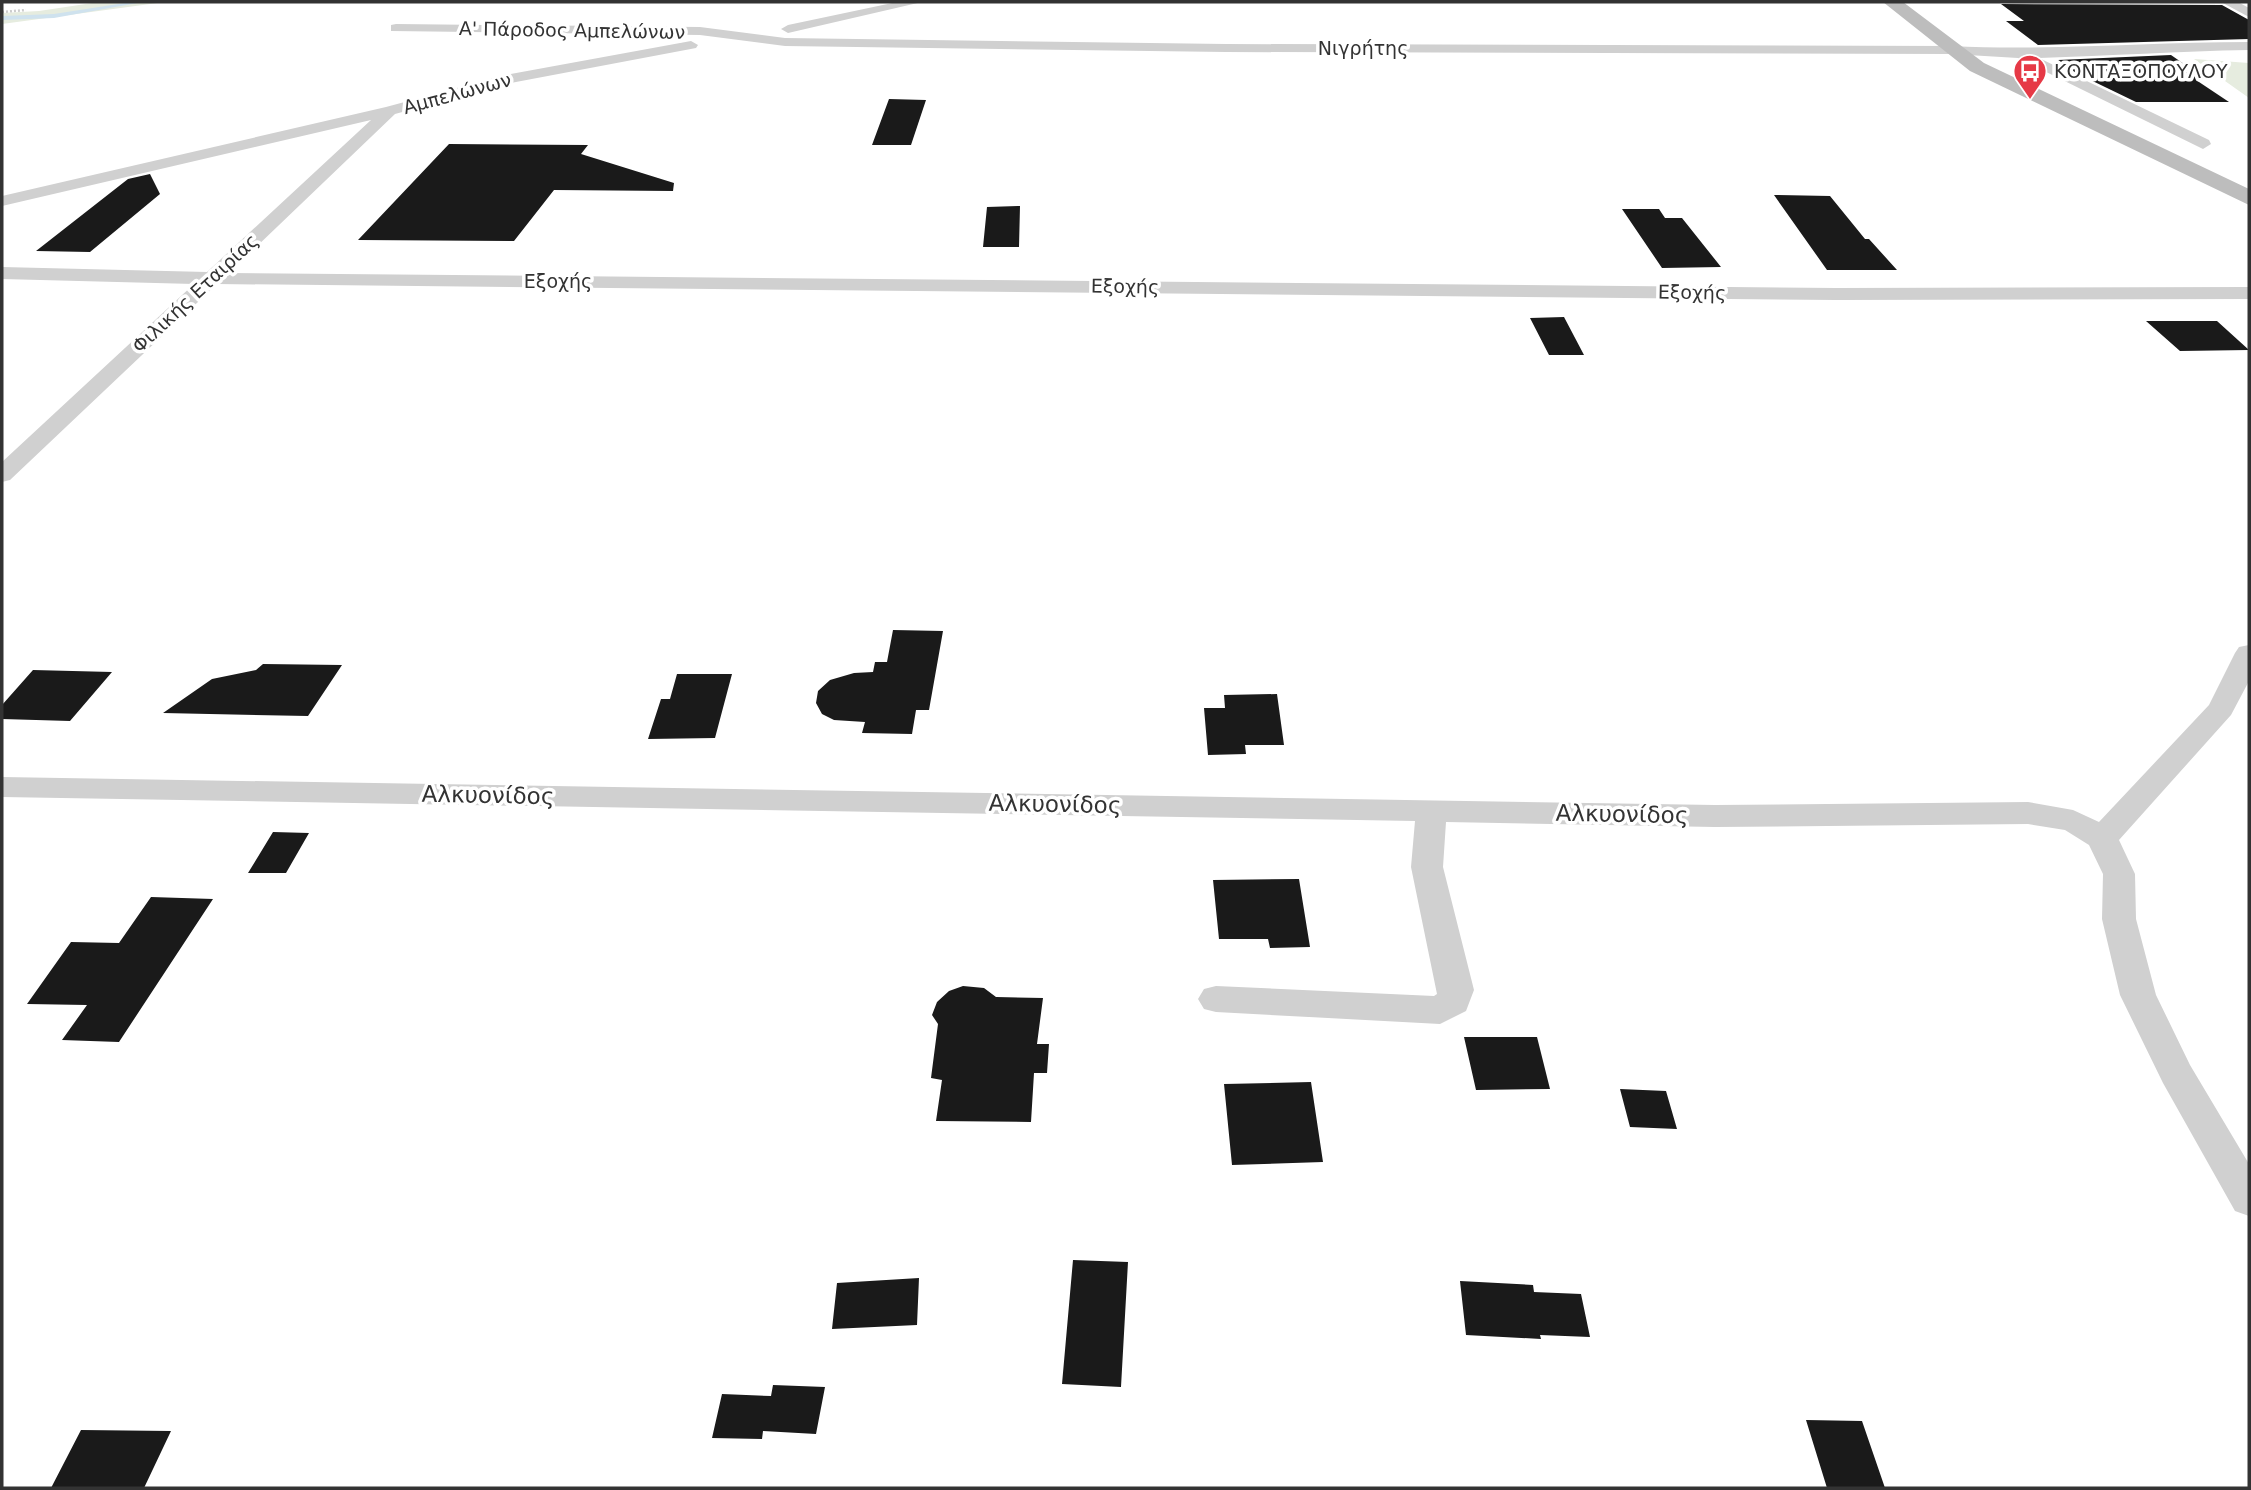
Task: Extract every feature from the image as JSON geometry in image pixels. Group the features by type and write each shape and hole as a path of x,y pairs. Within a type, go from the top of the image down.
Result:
{"main road":[{"path":"1892,2 1951,50 1977,67 2249,198"},
{"path":"1917,2 1979,51 2023,77 2249,185"}],"street":[{"name":"Αμπελώνων","path":"2,201 389,111 505,80 648,52 749,36 915,2"},
{"path":"2228,2 2249,13"},
{"name":"Α' Πάροδος Αμπελώνων","path":"396,28 701,31 749,36"},
{"name":"Νιγρήτης","path":"749,36 785,42 1226,48 1951,50 2021,54 2140,51 2168,46 2249,46"},
{"path":"2021,54 2203,144"},
{"path":"2230,58 2249,60"},
{"name":"Φιλικής Εταιρίας","path":"2,475 389,111"},
{"path":"12,180 77,185"},
{"name":"Εξοχής","path":"2,273 209,279 1836,294 2249,293"},
{"path":"2249,653 2221,709 2102,838 2119,874 2119,919 2138,995 2176,1073 2249,1199"},
{"name":"Αλκυονίδος","path":"2,787 1715,816 2028,813 2073,821 2102,838"},
{"path":"1216,999 1440,1010 1453,1001 1456,990 1432,898 1427,867 1431,811"}],"path":[{"path":"2,12 26,10"}],"shaded area":[{"path":"99,2 165,2 2,24 2,13 39,11"},
{"path":"2194,59 2249,63 2249,98"}],"building":[{"path":"2001,4 2222,5 2249,20 2249,39 2038,45 2006,21 2024,21"},
{"path":"2171,55 2207,80 2196,80 2229,102 2136,102 2076,73 2058,60"},
{"path":"889,99 926,100 911,145 872,145"},
{"path":"449,144 588,145 581,154 674,183 673,191 554,190 514,241 358,240"},
{"path":"150,174 160,194 90,252 36,251 128,179"},
{"path":"1774,195 1830,196 1865,239 1869,239 1897,270 1827,270"},
{"path":"1020,206 1019,247 983,247 987,207"},
{"path":"1622,209 1659,209 1665,218 1682,218 1721,267 1662,268"},
{"path":"1564,317 1584,355 1549,355 1530,318"},
{"path":"2146,321 2217,321 2249,350 2180,351"},
{"path":"893,630 943,631 929,710 916,710 912,734 862,733 865,722 834,720 822,714 816,703 818,691 830,680 854,673 873,672 875,662 887,662"},
{"path":"263,664 342,665 308,716 163,713 212,679 256,670"},
{"path":"33,670 112,672 70,721 2,719 2,705"},
{"path":"677,674 732,674 715,738 648,739 661,699 670,699"},
{"path":"1277,694 1284,745 1245,745 1246,754 1208,755 1204,708 1225,708 1224,695"},
{"path":"273,832 309,833 286,873 248,873"},
{"path":"1299,879 1310,947 1270,948 1268,939 1219,939 1213,880"},
{"path":"151,897 213,899 119,1042 62,1040 87,1005 27,1004 71,942 119,943"},
{"path":"963,986 984,988 996,997 1043,998 1037,1044 1049,1044 1047,1073 1034,1073 1031,1122 936,1121 942,1080 931,1078 938,1024 932,1015 937,1002 949,991"},
{"path":"1464,1037 1537,1037 1550,1089 1476,1090"},
{"path":"1311,1082 1323,1162 1232,1165 1224,1084"},
{"path":"1620,1089 1666,1091 1677,1129 1630,1127"},
{"path":"1073,1260 1128,1262 1121,1387 1062,1384"},
{"path":"919,1278 917,1325 832,1329 837,1283"},
{"path":"1460,1281 1533,1285 1534,1292 1581,1294 1590,1337 1540,1335 1541,1339 1466,1335"},
{"path":"773,1385 825,1387 816,1434 763,1431 762,1439 712,1438 722,1394 771,1396"},
{"path":"1806,1420 1862,1421 1885,1488 1827,1488"},
{"path":"81,1430 171,1431 144,1488 51,1488"}],"waterway":[{"path":"2,18 54,16 140,2"}],"place":[{"name":"ΚΟΝΤΑΞΟΠΟΥΛΟΥ","path":"2030,101"}]}
